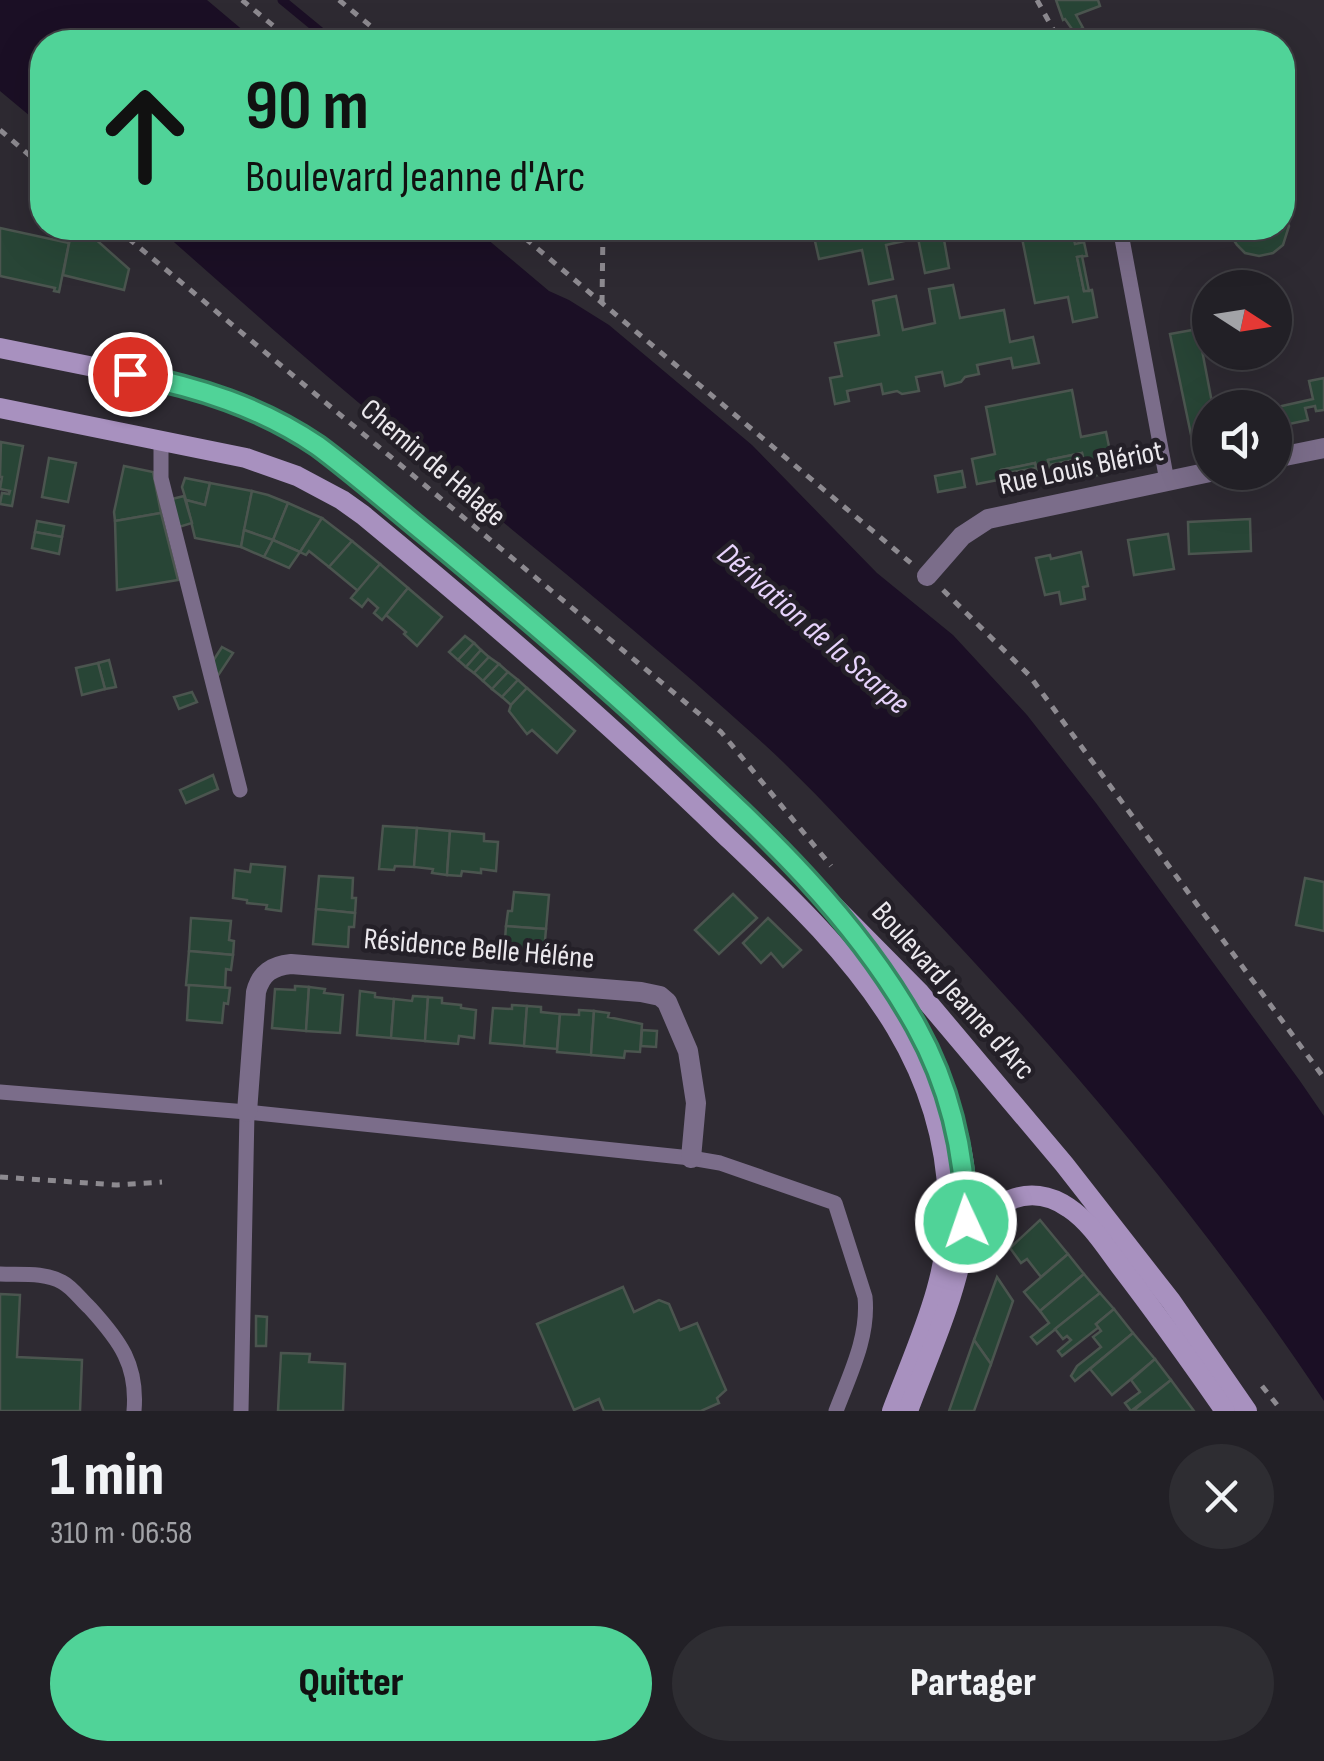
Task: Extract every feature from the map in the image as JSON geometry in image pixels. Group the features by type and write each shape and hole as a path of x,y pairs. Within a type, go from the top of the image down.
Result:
{"main road":[{"name":"Boulevard Jeanne d'Arc","path":"0,348 184,385 258,412 297,432 342,464 516,608 741,812 919,992 1064,1164 1170,1301 1247,1411"},
{"name":"Boulevard Jeanne d'Arc","path":"0,408 270,465 322,489 363,515 636,748 774,881 859,974 898,1031 922,1082 940,1138 948,1198 946,1249 938,1289 892,1411"},
{"path":"826,897 904,1004 948,1100 959,1136 966,1202 965,1239 955,1284"},
{"path":"908,1411 978,1224 996,1206 1035,1196 1060,1202 1097,1235 1225,1411"}],"street":[{"path":"1292,455 1324,448"},
{"name":"Rue Louis Blériot","path":"926,576 962,536 988,518 1192,476"},
{"name":"Résidence Belle Héléne","path":"247,1112 256,992 262,977 274,967 292,964 641,992 660,996 667,1002 685,1040 696,1103 691,1158"}],"lane":[{"path":"1122,240 1166,481"},
{"path":"161,440 161,478 240,790"},
{"path":"0,1092 247,1112 691,1158 720,1163 835,1203 866,1310 860,1347 836,1411"},
{"path":"240,1411 247,1112"},
{"path":"0,1274 48,1277 74,1291 122,1347 136,1391 134,1411"}],"path":[{"path":"242,0 278,30"},
{"path":"339,0 375,30"},
{"path":"1037,0 1053,30"},
{"path":"0,130 30,156"},
{"name":"Chemin de Halage","path":"130,240 720,732"},
{"path":"526,240 926,576 1029,675 1324,1078"},
{"path":"602,303 603,240"},
{"path":"0,1177 117,1185 162,1182"}],"water":[{"path":"0,0 207,0 243,30 30,30 30,116 0,91"},
{"name":"Dérivation de la Scarpe","path":"172,240 488,240 549,291 609,325 752,445 877,573 953,635 1027,715 1096,803 1324,1116 1324,1401 1230,1268 1130,1140 969,956 836,815 755,736 650,644 327,376"}],"building":[{"path":"1056,0 1098,0 1100,6 1076,15 1083,28 1073,30 1063,20"},
{"path":"0,228 30,235 30,240 69,243 59,292 0,276"},
{"path":"70,240 96,240 129,269 124,290 63,275"},
{"path":"815,240 909,240 886,245 893,279 869,284 862,250 819,259"},
{"path":"918,240 944,240 949,268 925,273"},
{"path":"1022,240 1084,242 1087,256 1077,257 1084,291 1092,290 1097,317 1073,322 1068,297 1035,303"},
{"path":"1234,240 1285,240 1273,253 1259,256 1245,253"},
{"path":"1082,256 1089,291 1084,291 1077,257"},
{"path":"953,285 960,318 1004,310 1010,342 1033,337 1039,363 1013,368 1011,358 977,365 979,374 945,386 942,372 916,377 919,391 902,394 883,394 881,384 847,391 849,401 835,404 830,378 842,376 835,343 879,335 873,301 896,296 903,330 935,323 929,289"},
{"path":"1192,330 1192,370 1206,370 1210,390 1192,390 1192,440 1170,334"},
{"path":"1324,378 1324,410 1316,411 1315,406 1305,408 1308,420 1292,423 1292,404 1313,399 1309,381"},
{"path":"1072,390 1081,437 1106,432 1111,456 1106,457 1107,463 1085,467 1082,453 1048,460 1050,470 1037,472 1035,463 1001,470 1003,479 977,484 972,459 995,454 986,407"},
{"path":"1,442 23,446 12,506 0,504 2,493 10,491 0,489"},
{"path":"1082,453 1083,458 1049,465 1048,460"},
{"path":"49,458 76,463 68,502 42,497"},
{"path":"1035,463 1036,468 1001,474 1001,470"},
{"path":"1104,465 1105,474 1091,476 1089,468"},
{"path":"124,466 153,472 161,513 115,521"},
{"path":"962,471 965,487 938,492 935,476"},
{"path":"185,478 210,483 205,505 186,500 182,487"},
{"path":"210,483 252,491 241,547 195,538 186,500 205,505"},
{"path":"252,491 288,503 273,540 244,530"},
{"path":"184,496 192,523 179,527 172,499"},
{"path":"288,503 322,518 300,552 273,540"},
{"path":"161,513 178,580 117,590 115,521"},
{"path":"322,518 352,541 329,567 309,551 306,555 300,552"},
{"path":"1250,519 1251,551 1189,554 1188,522"},
{"path":"37,521 64,526 62,537 35,532"},
{"path":"244,530 273,540 264,557 241,547"},
{"path":"35,532 62,537 59,554 32,548"},
{"path":"1168,534 1174,569 1134,575 1128,540"},
{"path":"273,540 300,552 289,568 264,557"},
{"path":"352,541 380,564 358,591 329,567"},
{"path":"1081,552 1088,586 1083,587 1085,599 1061,604 1059,592 1045,595 1036,558"},
{"path":"380,564 408,588 382,620 374,613 378,608 368,599 362,607 351,598"},
{"path":"408,588 442,617 417,646 386,615"},
{"path":"465,636 474,643 458,660 449,652"},
{"path":"474,643 481,650 466,667 458,660"},
{"path":"222,647 233,653 217,677 213,661"},
{"path":"481,650 489,657 474,673 466,667"},
{"path":"489,657 499,664 483,681 474,673"},
{"path":"109,660 116,687 105,689 98,663"},
{"path":"98,663 105,689 82,695 76,668"},
{"path":"499,664 508,672 492,689 483,681"},
{"path":"508,672 518,680 502,697 492,689"},
{"path":"518,680 527,688 511,705 502,697"},
{"path":"527,688 575,731 557,753 532,730 527,734 509,711"},
{"path":"192,692 197,702 179,709 174,697"},
{"path":"213,775 218,789 186,803 180,790"},
{"path":"383,826 417,828 414,867 379,869"},
{"path":"417,828 450,831 447,875 414,867"},
{"path":"450,831 484,834 484,841 498,842 496,871 481,869 481,873 462,871 461,876 447,875"},
{"path":"251,864 285,867 281,911 233,898 235,870 250,872"},
{"path":"319,876 353,878 355,913 316,909"},
{"path":"1305,878 1324,882 1324,931 1296,925"},
{"path":"514,892 549,895 546,929 506,926"},
{"path":"733,894 757,918 719,954 695,930"},
{"path":"316,909 355,913 354,927 349,927 348,947 313,944"},
{"path":"191,918 231,921 229,940 234,941 233,955 189,951"},
{"path":"768,918 801,950 783,967 771,953 761,963 743,943"},
{"path":"506,926 546,929 543,963 508,960"},
{"path":"189,951 233,955 231,970 226,969 225,988 186,985"},
{"path":"189,985 230,988 222,1023 187,1020"},
{"path":"295,986 309,987 306,1031 272,1028 275,989 295,990"},
{"path":"309,987 343,995 340,1033 306,1031"},
{"path":"360,991 394,999 391,1038 357,1035"},
{"path":"413,996 428,997 425,1041 391,1038 394,999 412,1001"},
{"path":"428,997 476,1010 474,1038 459,1036 458,1044 425,1041"},
{"path":"512,1005 527,1006 524,1046 490,1043 493,1008 512,1009"},
{"path":"527,1006 560,1014 557,1049 524,1046"},
{"path":"579,1010 594,1011 591,1055 557,1052 560,1014 579,1015"},
{"path":"594,1011 642,1024 640,1052 625,1051 624,1058 591,1055"},
{"path":"642,1030 657,1031 656,1047 641,1046"},
{"path":"1040,1220 1068,1254 1041,1277 1027,1259 1021,1263 1010,1248"},
{"path":"1068,1254 1084,1274 1040,1311 1024,1292"},
{"path":"1084,1274 1100,1293 1037,1344 1031,1337 1049,1323 1040,1311"},
{"path":"997,1277 1013,1301 991,1364 974,1340"},
{"path":"623,1287 634,1312 659,1300 669,1304 680,1330 697,1323 726,1390 717,1398 719,1403 701,1411 604,1411 599,1399 574,1410 537,1324"},
{"path":"1100,1293 1114,1309 1096,1324 1099,1327 1062,1356 1058,1351 1071,1340 1067,1336 1063,1339 1055,1329"},
{"path":"0,1294 20,1295 17,1357 82,1360 80,1411 0,1411"},
{"path":"1114,1309 1133,1333 1075,1381 1071,1376 1077,1366 1101,1347 1093,1337 1101,1331 1096,1324"},
{"path":"256,1316 267,1317 266,1346 256,1346"},
{"path":"1133,1333 1155,1359 1112,1395 1090,1369"},
{"path":"974,1340 991,1364 974,1411 949,1411"},
{"path":"281,1353 310,1354 309,1362 345,1364 343,1411 278,1411"},
{"path":"1155,1359 1171,1380 1131,1411 1125,1403 1140,1392 1131,1380"},
{"path":"1171,1380 1194,1411 1133,1411"}],"waterway":[{"path":"282,0 318,30"}],"route":[{"path":"130,374 206,392 258,412 318,446 614,694 794,864 826,897 892,987 929,1052 959,1136 966,1222"}]}
